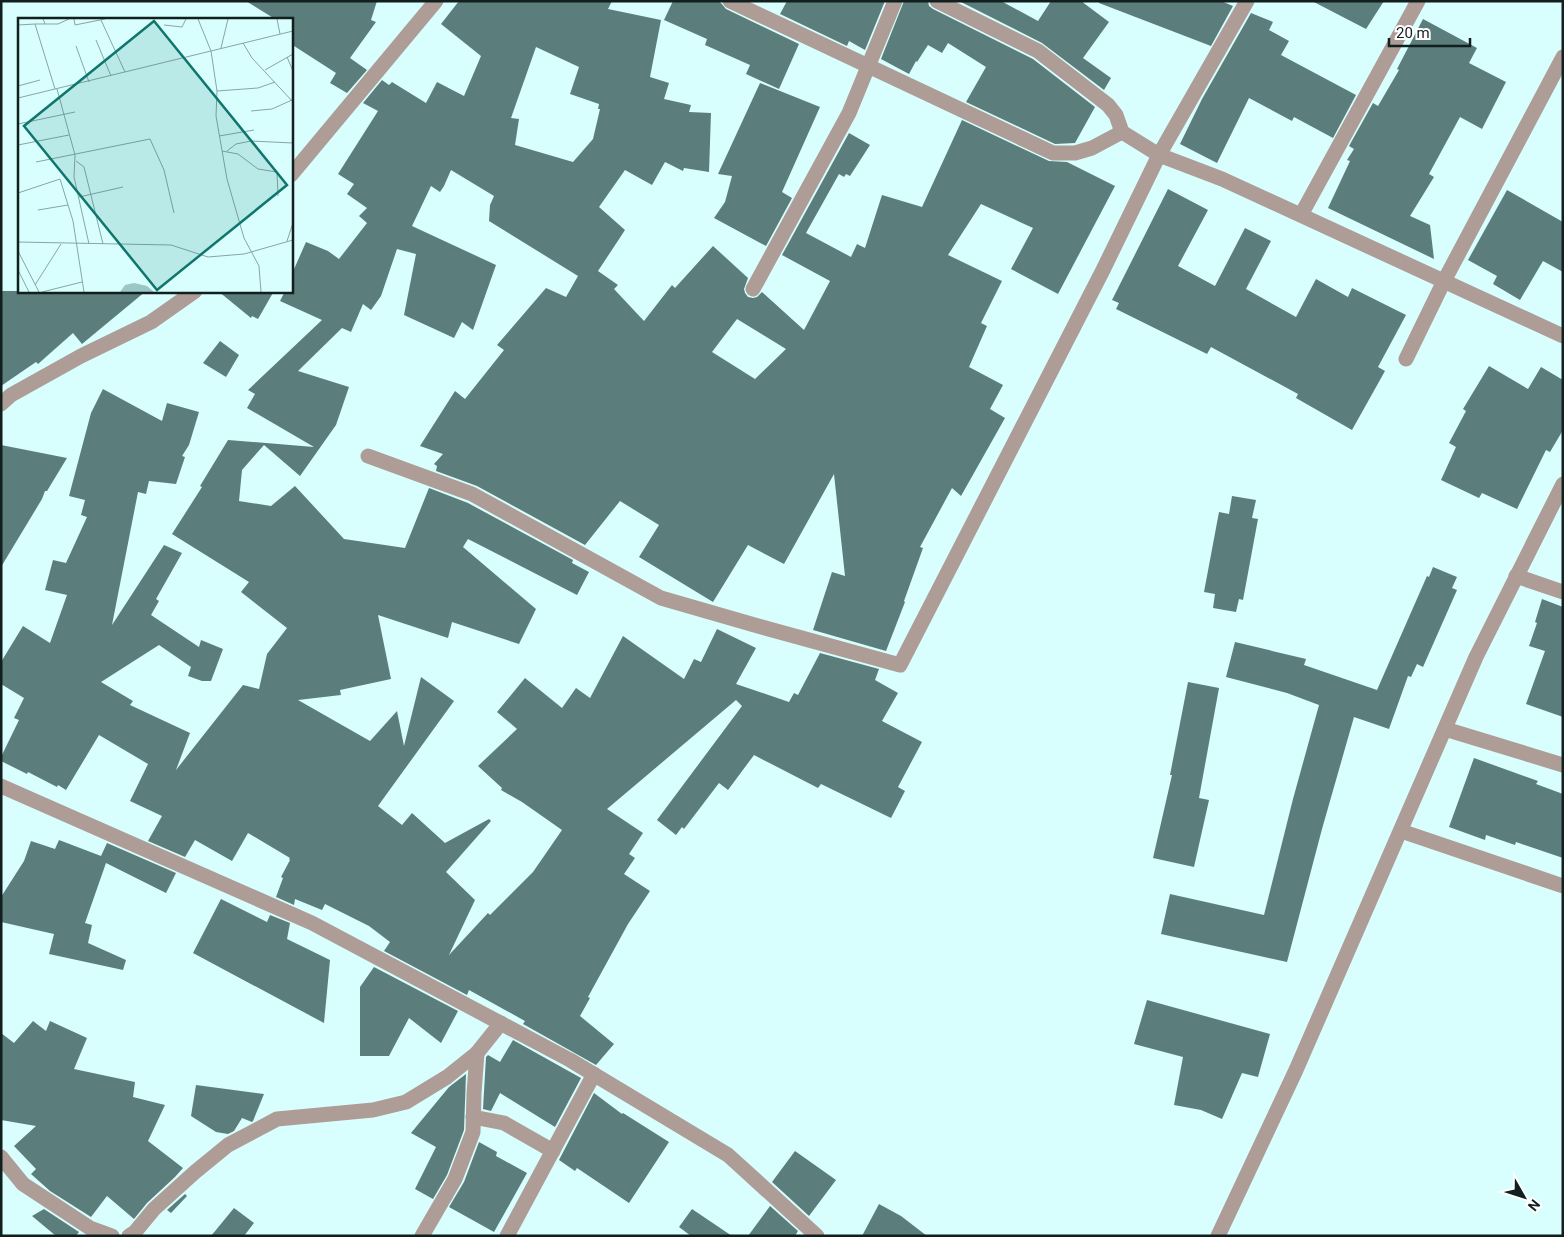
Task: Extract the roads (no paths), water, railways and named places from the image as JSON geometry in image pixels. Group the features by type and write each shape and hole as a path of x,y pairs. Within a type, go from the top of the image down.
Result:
{"street":[{"path":"292,174 436,1"},
{"path":"730,1 1053,153 1075,154 1092,148 1122,132"},
{"path":"754,289 849,113 895,1"},
{"path":"936,1 1038,51 1108,104 1116,114 1122,132 1159,155 1222,179 1563,336"},
{"path":"368,456 472,494 661,598 900,665 1099,279 1159,155 1247,1"},
{"path":"1301,215 1418,1"},
{"path":"1406,359 1444,281 1563,58"},
{"path":"1,404 11,395 81,356 151,322 194,292"},
{"path":"1218,1236 1296,1070 1476,657 1563,484"},
{"path":"1516,576 1563,592"},
{"path":"1445,729 1563,765"},
{"path":"1,786 312,923 594,1074 728,1155 817,1236"},
{"path":"1400,831 1563,886"},
{"path":"129,1236 154,1209 228,1145 277,1119 373,1110 406,1102 447,1077 477,1053 501,1023"},
{"path":"422,1236 455,1179 473,1132 477,1053"},
{"path":"507,1236 594,1074"},
{"path":"473,1117 504,1123 553,1151"},
{"path":"1,1157 23,1184 90,1228 112,1236"}]}
